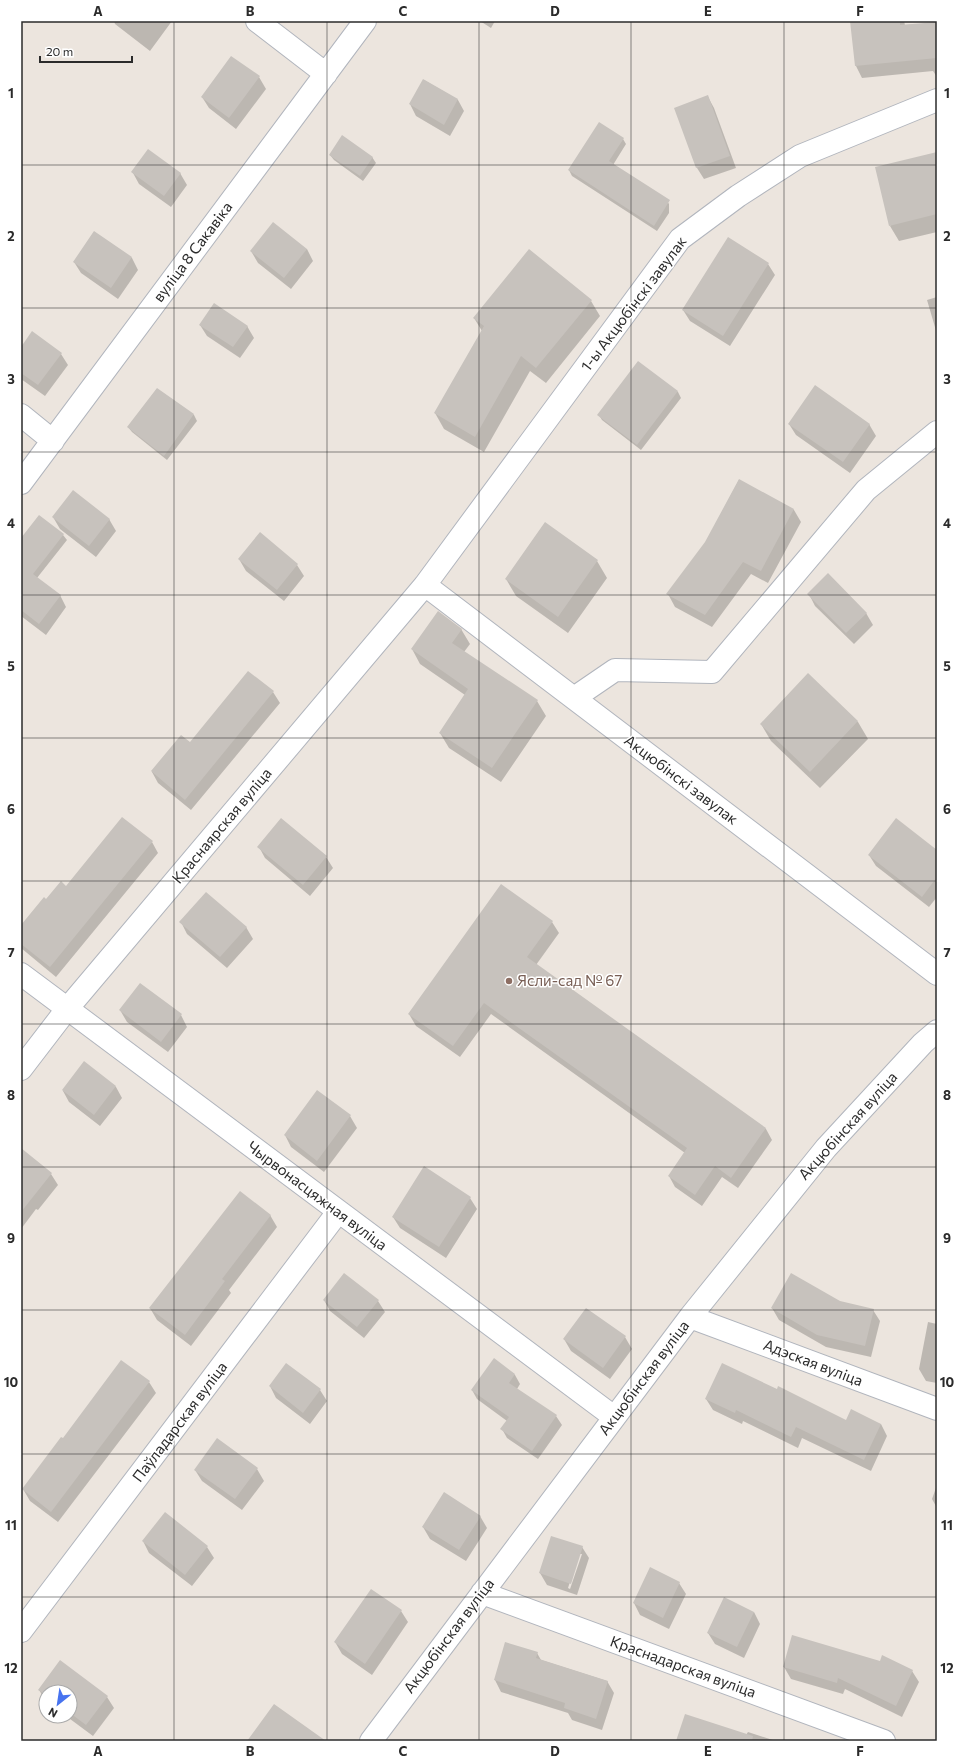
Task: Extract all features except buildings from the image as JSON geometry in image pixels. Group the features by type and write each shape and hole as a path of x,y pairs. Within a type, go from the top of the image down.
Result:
{"street":[{"path":"258,21 326,74"},
{"name":"вуліца 8 Сакавіка","path":"21,483 365,21"},
{"name":"1-ы Акцюбінскі завулак","path":"425,585 680,239 738,196 800,156 937,100"},
{"path":"21,415 53,440"},
{"path":"574,698 615,670 712,672 866,490 937,432"},
{"name":"Акцюбінскі завулак","path":"425,585 937,974"},
{"name":"Краснаярская вуліца","path":"21,1069 67,1009 425,585"},
{"name":"Чырвонасцяжная вуліца","path":"21,974 614,1417"},
{"name":"Акцюбінская вуліца","path":"371,1741 690,1317 826,1148 923,1043 937,1031"},
{"name":"Паўладарская вуліца","path":"21,1631 338,1212"},
{"name":"Адэская вуліца","path":"690,1317 937,1409"},
{"name":"Краснадарская вуліца","path":"482,1592 884,1741"}],"place":[{"name":"Ясли-сад № 67","path":"509,981"}]}
